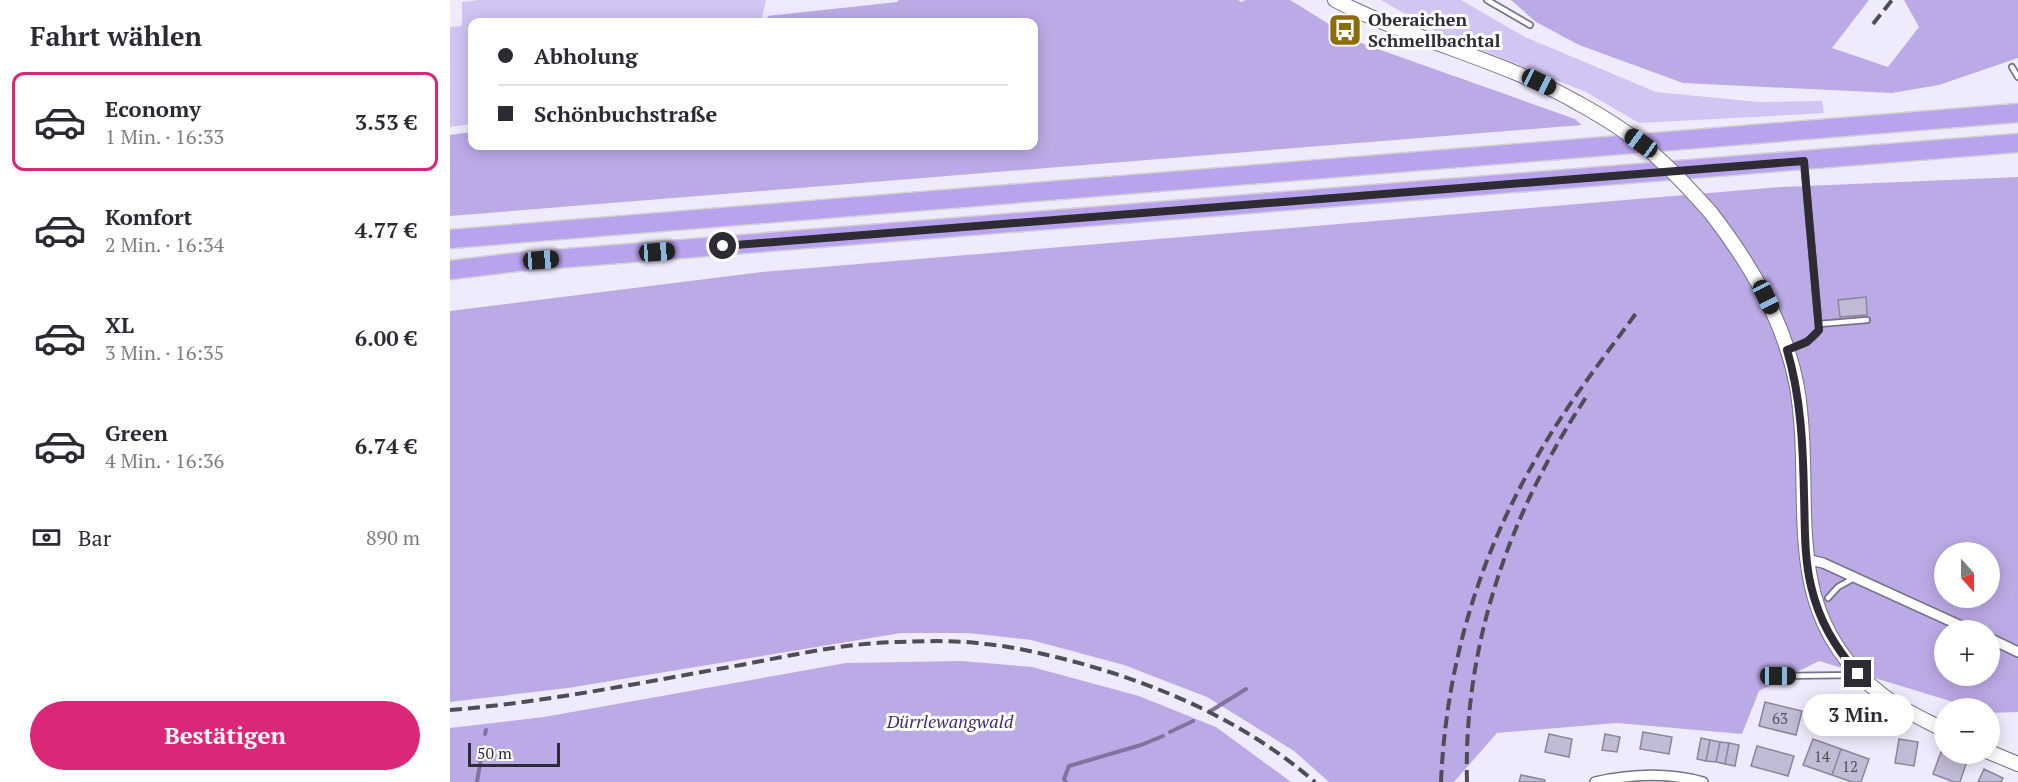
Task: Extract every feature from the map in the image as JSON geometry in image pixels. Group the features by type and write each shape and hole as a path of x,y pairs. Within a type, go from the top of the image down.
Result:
{"highway":[{"path":"450,239 2018,113"},
{"path":"450,270 518,262 2018,143"}],"main road":[{"path":"1335,0 1395,26 1526,76 1578,103 1641,143 1683,182 1711,213 1760,284 1780,328 1787,350 1796,385 1801,421 1806,559 1811,587 1826,630 1834,645 1858,674 1882,695 1934,724"},
{"path":"2000,757 2018,764"}],"street":[{"path":"1806,559 1823,563 1948,620"},
{"path":"2000,643 2018,652"},
{"path":"1595,782 1624,775 1658,775 1702,782"}],"lane":[{"path":"1487,0 1530,25"},
{"path":"2012,67 2018,77"},
{"path":"1787,350 1813,338 1819,330 1804,161"},
{"path":"1819,324 1867,320"},
{"path":"1828,598 1838,587 1854,578"},
{"path":"1778,676 1858,674"}],"shaded area":[{"path":"479,0 766,0 762,18 468,18 468,125 450,127 450,27 462,26 462,2"},
{"path":"1381,0 1461,0 1525,37 1656,92 1758,102 1822,101 1824,113 1639,123 1586,92 1435,31"}],"green space":[{"path":"899,0 1238,0 1241,2 1290,0 1358,42 1575,119 1582,125 450,216 450,135 468,133 468,150 1038,150 1038,18 768,18 768,16"},
{"path":"1511,0 1869,0 1832,48 1888,67 1919,27 1904,0 2018,0 2018,58 1939,85 1892,93 1683,83 1579,45 1536,22"},
{"path":"2018,177 2018,712 2000,713 2000,698 1940,698 1819,661 1759,691 1742,734 1617,723 1497,733 1454,782 1329,782 1294,751 1207,697 1124,665 1031,640 968,633 901,633 568,688 450,702 450,311 762,272 1781,187"},
{"name":"Dürrlewangwald","path":"962,661 1032,667 1139,696 1216,727 1291,782 450,782 450,728 544,717 846,663"}],"building":[{"path":"1866,297 1867,315 1840,317 1838,300"},
{"path":"1765,702 1802,711 1796,735 1759,726"},
{"path":"1643,732 1672,737 1669,754 1640,749"},
{"path":"1549,734 1572,739 1569,757 1545,752"},
{"path":"1605,734 1620,737 1617,752 1602,750"},
{"path":"1701,738 1710,740 1706,761 1697,759"},
{"path":"1813,739 1841,749 1832,775 1803,765"},
{"path":"1899,739 1918,742 1914,766 1895,763"},
{"path":"1710,740 1720,742 1716,762 1706,761"},
{"path":"1720,742 1729,743 1725,764 1716,762"},
{"path":"1729,743 1739,745 1735,766 1725,764"},
{"path":"1757,746 1794,756 1788,776 1751,766"},
{"path":"1841,749 1869,759 1861,782 1852,782 1832,775"},
{"path":"1937,764 1966,764 1960,782 1933,774"},
{"path":"1984,769 2003,778 2001,782 1978,782"},
{"path":"1521,775 1545,780 1544,782 1519,782"}],"waterway":[{"path":"1209,712 1246,689"},
{"path":"1170,732 1193,721"},
{"path":"485,734 486,730"},
{"path":"1066,782 1064,779 1069,766 1141,745 1163,736"},
{"path":"477,782 483,747"}],"railway":[{"path":"1873,24 1892,0"},
{"path":"1441,782 1444,738 1459,652 1470,610 1500,528 1519,489 1552,432 1637,312"},
{"path":"1467,782 1468,730 1474,679 1484,628 1498,578 1537,482 1561,437 1589,393"},
{"path":"450,710 596,691 839,647 941,641 974,643 1060,658 1094,667 1162,691 1195,705 1257,739 1315,782"}],"place":[{"name":"Oberaichen Schmellbachtal","path":"1345,30"}],"route":[{"path":"723,246 1804,161 1819,330 1807,342 1787,350 1796,385 1801,421 1806,559 1811,587 1826,630 1834,645 1858,674"}]}
